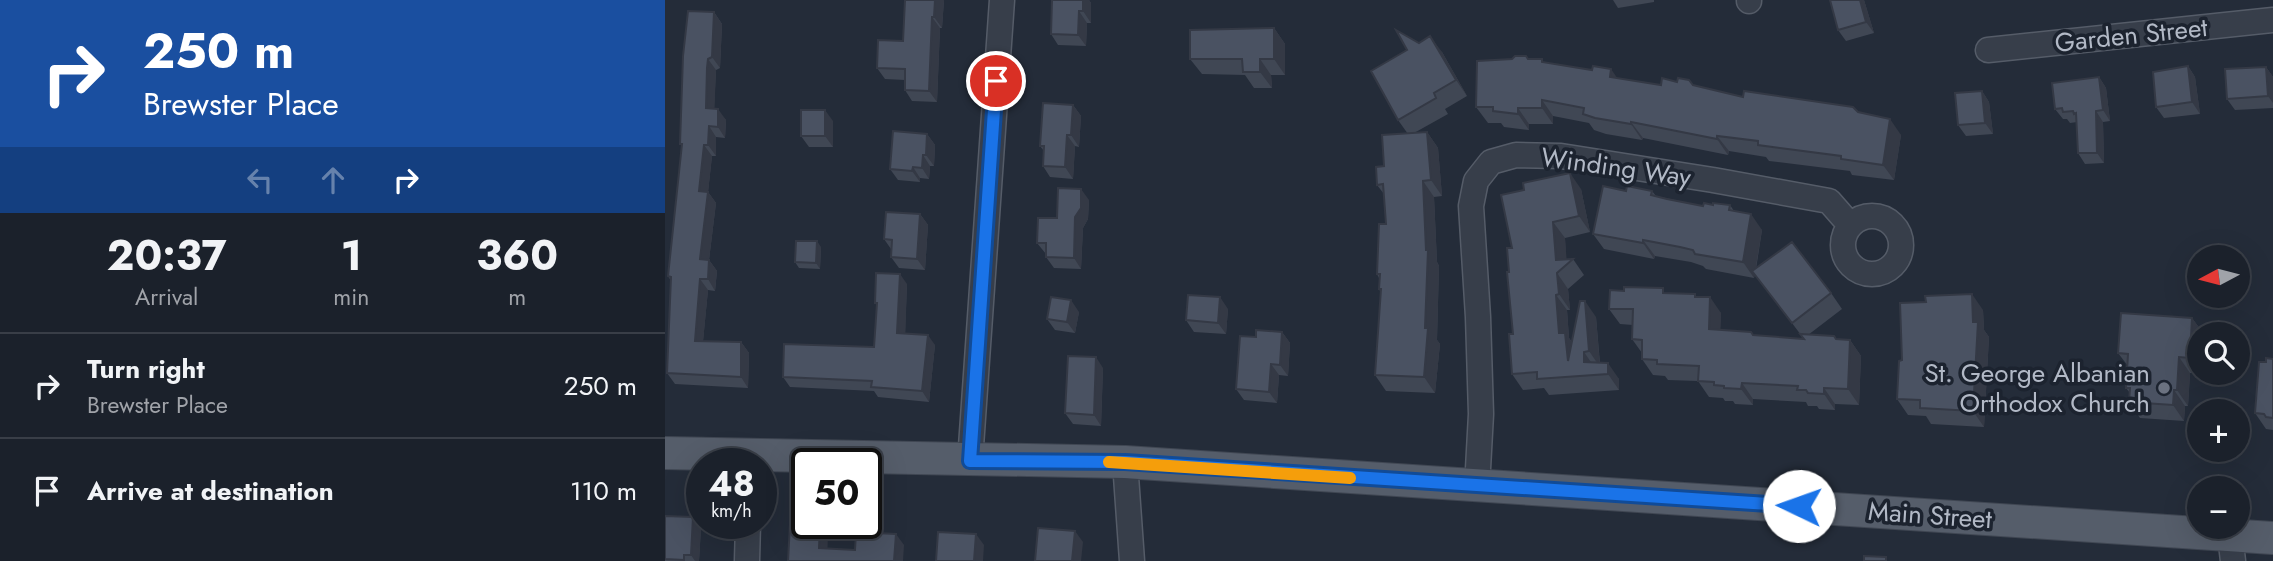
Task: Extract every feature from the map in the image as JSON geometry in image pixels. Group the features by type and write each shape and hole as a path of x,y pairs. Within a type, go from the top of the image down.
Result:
{"main road":[{"name":"Main Street","path":"665,453 686,455"},
{"name":"Main Street","path":"777,459 848,456 970,461 1125,462 1476,487 2232,548 2273,538"}],"street":[{"path":"970,461 1002,0"},
{"name":"Garden Street","path":"1988,50 2273,20"},
{"name":"Winding Way","path":"1476,487 1481,414 1471,206 1476,181 1490,162 1516,155 1561,156 1713,180 1829,201 1850,225"},
{"path":"1125,462 1132,561"},
{"path":"747,561 748,539"}],"building":[{"path":"905,0 935,0 929,91 905,90 905,69 877,68 878,40 903,41"},
{"path":"1052,0 1083,0 1083,11 1079,11 1078,35 1051,34"},
{"path":"1830,0 1860,0 1866,22 1838,30"},
{"path":"688,11 714,12 712,57 708,59 707,68 706,108 718,109 718,127 709,126 708,145 704,145 699,191 708,192 700,259 709,260 708,279 700,279 695,341 741,342 741,377 667,373 671,277 668,276 682,144 683,56"},
{"path":"1274,28 1274,59 1260,59 1260,72 1243,72 1242,59 1190,59 1190,30"},
{"path":"1396,30 1419,43 1430,36 1456,80 1434,93 1436,98 1398,120 1371,71 1407,50"},
{"path":"1515,56 1592,70 1593,66 1611,69 1610,77 1661,85 1662,78 1677,82 1678,78 1689,80 1693,85 1743,97 1744,91 1853,107 1858,112 1890,119 1883,165 1841,159 1841,156 1758,145 1758,141 1717,136 1717,139 1631,122 1595,118 1583,114 1584,108 1542,100 1542,108 1518,108 1518,114 1493,111 1493,107 1476,107 1477,61 1512,59"},
{"path":"2188,66 2192,102 2156,107 2153,72"},
{"path":"2266,67 2268,96 2227,99 2225,69"},
{"path":"2099,77 2103,110 2096,111 2097,153 2078,153 2076,113 2063,112 2062,108 2055,109 2052,83"},
{"path":"1982,91 1985,123 1958,125 1955,93"},
{"path":"1043,103 1073,105 1071,135 1067,135 1065,167 1043,166 1044,146 1040,146"},
{"path":"801,110 825,110 825,136 801,136"},
{"path":"893,131 927,134 922,168 913,167 912,171 890,169"},
{"path":"1427,132 1431,180 1423,181 1428,250 1425,328 1428,328 1424,377 1375,375 1381,289 1380,274 1377,274 1379,224 1386,224 1383,184 1377,185 1376,167 1384,166 1382,135"},
{"path":"1570,173 1579,216 1553,222 1556,260 1573,259 1557,273 1559,333 1565,333 1568,361 1580,301 1585,301 1589,351 1584,352 1584,362 1608,363 1608,374 1537,379 1537,372 1512,374 1509,334 1513,334 1507,248 1512,248 1501,195 1524,190 1523,183"},
{"path":"1603,186 1626,191 1627,186 1652,191 1651,195 1703,206 1704,203 1730,205 1729,210 1751,214 1743,262 1695,254 1693,250 1643,240 1643,243 1593,234"},
{"path":"1058,188 1081,189 1081,208 1075,217 1074,258 1046,257 1046,243 1037,243 1038,218 1057,218"},
{"path":"886,212 920,214 917,259 891,257 892,240 884,239"},
{"path":"796,241 817,241 816,263 795,262"},
{"path":"1792,242 1831,293 1792,323 1752,271"},
{"path":"876,273 900,274 897,333 928,335 922,391 871,387 872,381 783,377 784,344 874,347"},
{"path":"1624,287 1663,288 1663,293 1710,297 1709,329 1804,339 1800,334 1834,336 1836,339 1850,340 1848,389 1824,388 1824,394 1797,390 1798,386 1742,383 1741,389 1724,388 1714,385 1714,382 1698,381 1699,366 1657,364 1657,360 1642,359 1642,340 1632,339 1633,309 1609,309 1610,290 1624,291"},
{"path":"1972,294 1973,322 1978,322 1973,411 1920,408 1920,400 1897,399 1899,361 1902,360 1900,303 1926,302 1925,296"},
{"path":"1188,295 1220,297 1218,323 1186,320"},
{"path":"1051,297 1071,300 1067,322 1047,319"},
{"name":"St. George Albanian Orthodox Church","path":"2121,313 2192,318 2192,322 2187,322 2187,358 2179,357 2177,390 2174,390 2173,405 2129,402 2130,388 2126,388 2128,354 2118,353"},
{"path":"1256,330 1282,332 1280,365 1271,364 1269,392 1236,389 1240,336 1256,337"},
{"path":"1068,356 1096,357 1094,415 1065,413"},
{"path":"2266,358 2273,359 2273,418 2255,413 2259,362 2266,362"},
{"path":"665,516 686,517 686,539 692,539 691,555 684,555 684,560 665,559"},
{"path":"790,524 791,539 819,539 819,548 855,550 856,539 882,539 882,533 896,534 894,561 788,561"},
{"path":"1038,528 1075,531 1072,561 1035,561"},
{"path":"938,532 976,534 974,561 936,561"},
{"path":"1864,556 1886,557 1886,561 1864,561"}],"slow traffic":[{"path":"1109,462 1350,478"}],"place":[{"name":"St. George Albanian Orthodox Church","path":"2164,388"}],"route":[{"path":"996,81 970,461 1125,462 1799,506"}]}
